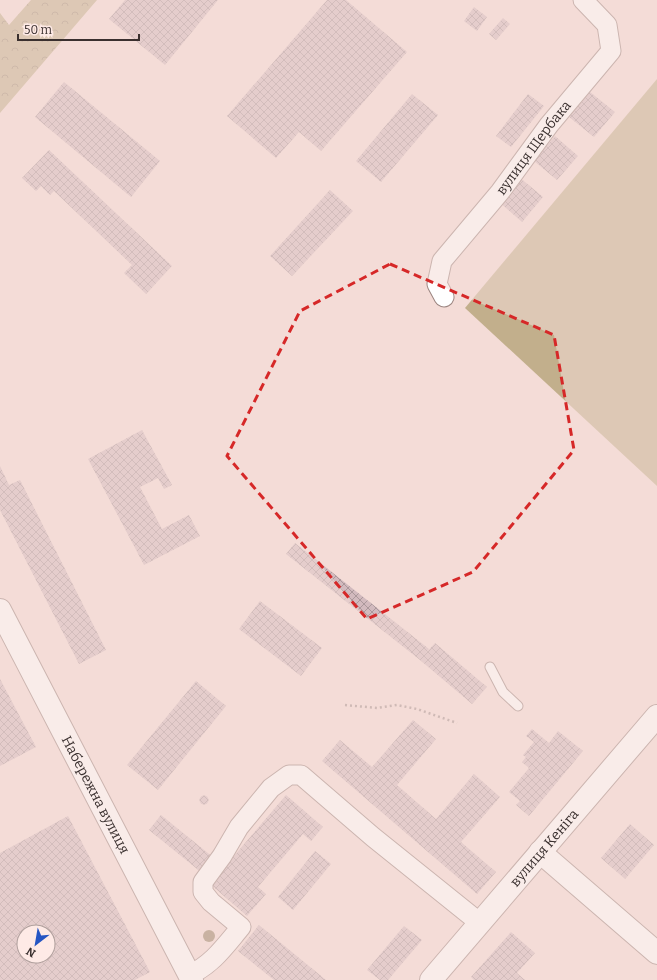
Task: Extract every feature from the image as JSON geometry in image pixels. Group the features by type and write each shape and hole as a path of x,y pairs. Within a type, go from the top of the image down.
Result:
{"main road":[{"name":"Набережна вулиця","path":"0,610 190,977"},
{"name":"вулиця Кеніга","path":"431,980 657,716"},
{"path":"540,852 657,953"}],"street":[{"name":"вулиця Щербака","path":"444,297 437,284 442,261 500,192 549,125 611,50 607,25 584,0"},
{"path":"190,977 211,963 241,927 211,902 203,892 203,882 222,856 239,827 271,788 289,775 301,775 373,837 480,923"}],"lane":[{"path":"490,666 503,692 518,706"}],"path":[{"path":"345,705 377,708 397,705 417,709 457,723"}],"highlighted area":[{"path":"390,264 554,335 574,450 473,572 367,619 227,456 300,311"}],"green space":[{"path":"31,0 97,0 0,113 0,13 9,25"},
{"path":"657,79 657,486 465,308"}],"building":[{"path":"125,0 218,0 165,65 109,19"},
{"path":"327,0 346,0 407,52 321,151 299,132 276,158 227,116"},
{"path":"474,7 487,17 477,31 464,21"},
{"path":"503,18 510,24 496,40 489,34"},
{"path":"64,82 160,161 131,197 35,117"},
{"path":"590,92 615,112 594,137 569,117"},
{"path":"412,94 438,115 381,182 356,161"},
{"path":"528,94 544,106 511,147 496,136"},
{"path":"555,136 578,156 557,180 534,161"},
{"path":"49,150 172,266 146,294 124,273 132,265 54,191 50,195 41,186 36,191 22,178"},
{"path":"519,177 543,197 522,222 498,201"},
{"path":"330,190 353,211 292,276 270,256"},
{"path":"142,430 172,485 164,489 158,478 140,487 162,529 189,515 200,536 144,565 88,459"},
{"path":"0,466 9,485 20,480 106,650 79,664 0,510"},
{"path":"295,543 429,649 424,655 435,643 487,687 472,704 420,660 286,554"},
{"path":"260,601 322,648 301,676 239,629"},
{"path":"0,679 36,747 0,766"},
{"path":"196,681 226,706 158,790 127,765"},
{"path":"413,720 436,739 397,785 436,819 474,774 500,797 461,842 496,872 477,894 322,761 340,740 372,767"},
{"path":"532,729 549,743 558,731 583,751 529,816 516,805 520,801 509,792 529,768 522,762 526,757 523,755 534,742 526,736"},
{"path":"204,795 209,800 204,805 199,800"},
{"path":"286,795 323,827 311,841 303,834 258,887 266,894 247,916 210,884"},
{"path":"161,815 214,858 202,873 149,830"},
{"path":"68,816 150,972 135,980 0,980 0,853"},
{"path":"630,824 654,845 625,879 601,858"},
{"path":"315,851 331,864 293,910 278,897"},
{"path":"259,925 326,980 274,980 238,951"},
{"path":"404,926 422,940 388,980 380,980 367,970"},
{"path":"511,932 535,953 517,973 525,980 474,980 471,977"}]}
